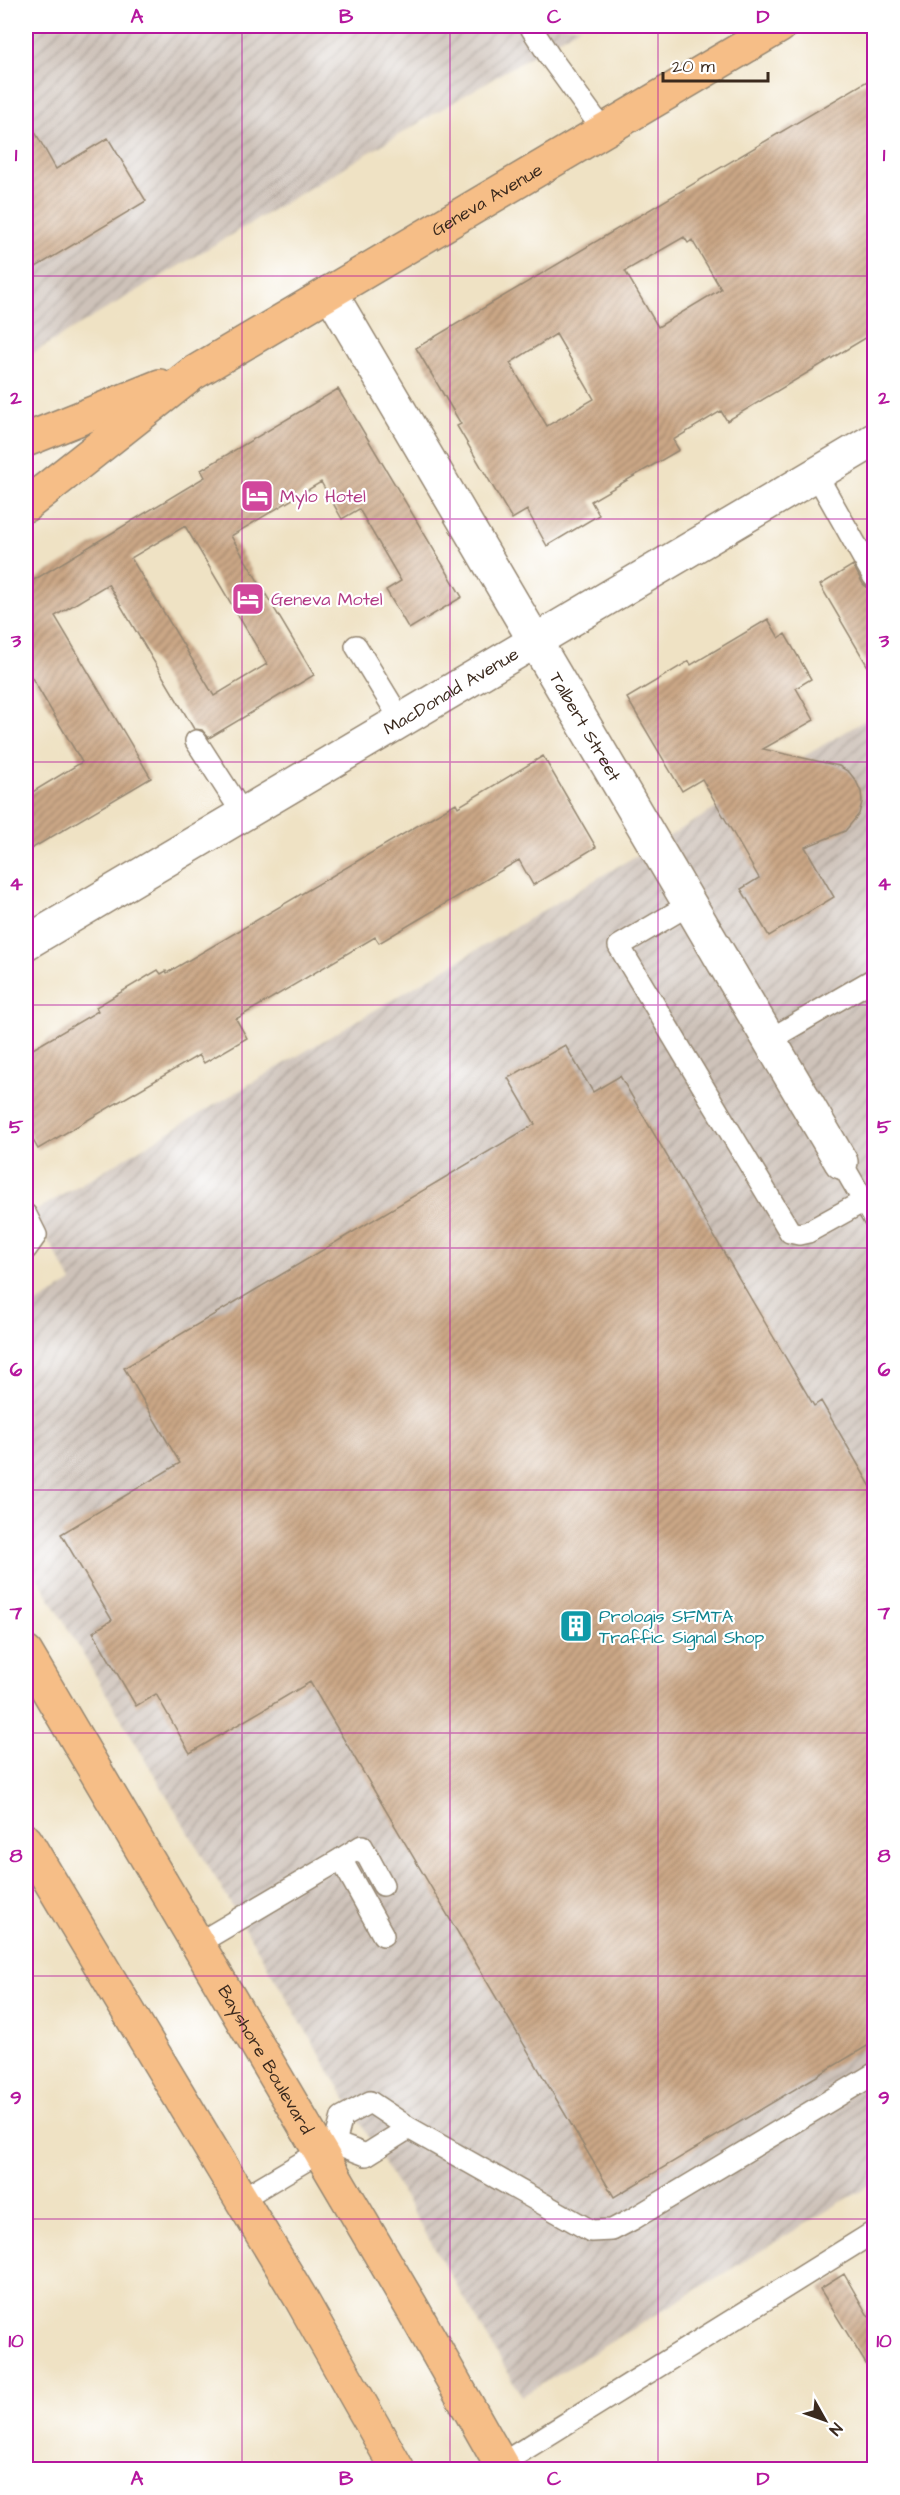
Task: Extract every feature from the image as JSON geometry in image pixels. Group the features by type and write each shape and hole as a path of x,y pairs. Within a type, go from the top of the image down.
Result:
{"main road":[{"name":"Geneva Avenue","path":"26,506 192,374 780,26"},
{"name":"Geneva Avenue","path":"26,440 192,374"},
{"name":"Bayshore Boulevard","path":"26,1653 197,1944 328,2148 502,2467"},
{"path":"26,1840 300,2297 398,2469"}],"street":[{"name":"Talbert Street","path":"330,292 841,1162"},
{"name":"MacDonald Avenue","path":"26,943 874,440"}],"lane":[{"path":"530,26 603,130"},
{"path":"816,474 874,577"},
{"path":"356,646 401,720"},
{"path":"196,741 243,814"},
{"path":"690,904 619,946 790,1232 799,1234 808,1232 869,1210 841,1162"},
{"path":"769,1040 874,979"},
{"path":"26,1215 31,1242"},
{"path":"197,1944 362,1846 383,1885"},
{"path":"341,1859 383,1935"},
{"path":"241,2199 328,2148 342,2117 370,2102 409,2128 591,2231 612,2229 633,2219 874,2074"},
{"path":"328,2148 366,2155 409,2128"},
{"path":"502,2467 874,2232"}],"shaded area":[{"path":"26,26 581,26 26,357"},
{"path":"874,715 874,2182 522,2396 26,1558 26,1311 72,1282 32,1213"}],"building":[{"path":"874,77 874,333 727,421 721,411 673,440 679,450 591,501 599,515 547,546 527,510 512,519 457,426 461,424 416,348","holes":["684,237 688,243 692,240 721,289 658,327 625,271","556,334 594,399 547,426 510,363"]},
{"path":"26,116 56,169 108,138 146,201 26,273"},
{"path":"338,389 462,597 409,629 386,590 401,581 359,509 342,519 321,482 231,536 314,675 209,738 202,730 194,729 108,584 55,616 151,778 26,852 26,796 82,762 26,668 26,566 34,580 205,477 201,470","holes":["185,526 267,664 214,696 131,558"]},
{"path":"853,565 863,584 874,593 874,677 820,585"},
{"path":"768,619 779,638 785,634 811,679 796,688 814,720 763,749 839,766 849,772 856,781 862,802 859,814 845,831 805,847 834,897 769,936 741,889 759,878 702,779 682,791 627,698 689,661 691,665"},
{"path":"543,756 596,847 533,885 519,860 379,943 375,937 236,1019 247,1038 204,1063 199,1055 38,1149 26,1128 26,1053 98,1011 96,1007 158,970 161,974 166,971 167,973 456,803 458,807"},
{"name":"Prologis SFMTA Traffic Signal Shop","path":"565,1045 593,1092 620,1076 814,1406 821,1401 874,1492 874,2042 614,2197 310,1682 190,1753 156,1694 136,1706 93,1632 112,1620 61,1534 180,1463 124,1368 535,1124 508,1078"},
{"path":"844,2274 867,2314 874,2320 874,2377 820,2289"}],"place":[{"name":"Mylo Hotel","path":"257,496"},
{"name":"Geneva Motel","path":"248,599"},
{"name":"Prologis SFMTA Traffic Signal Shop","path":"576,1626"}]}
